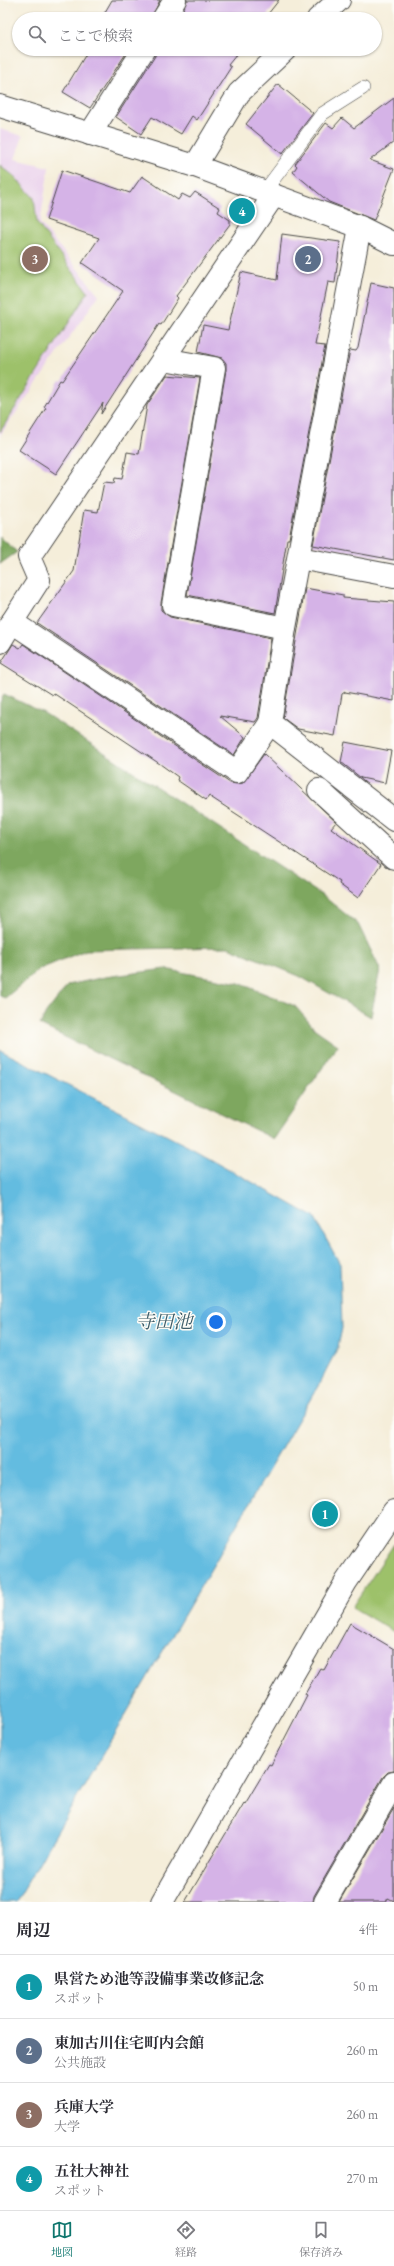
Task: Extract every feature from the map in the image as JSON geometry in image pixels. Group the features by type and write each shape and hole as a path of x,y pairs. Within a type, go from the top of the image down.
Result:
{"street":[{"path":"167,12 175,0"},
{"path":"326,12 339,0"},
{"path":"90,134 140,56"},
{"path":"195,166 239,92 278,56"},
{"path":"0,106 195,166 360,227 394,244"},
{"path":"0,642 39,580 29,557 164,359 269,193"},
{"path":"12,622 237,772 270,723 286,628 360,227"},
{"path":"164,359 214,368 172,605 286,628"},
{"path":"299,558 394,576"},
{"path":"270,723 394,820"},
{"path":"319,790 394,858"},
{"path":"162,1902 346,1582 394,1511"},
{"path":"325,1902 394,1783"}],"lane":[{"path":"269,193 322,114 364,88"}],"shaded area":[{"path":"0,129 23,136 15,159 49,167 40,223 99,295 1,434 0,438"}],"green space":[{"path":"0,165 15,177 34,198 37,223 88,292 0,432"},
{"path":"0,537 17,552 0,564"},
{"path":"4,694 44,713 323,896 358,924 380,969 371,1017 299,976 228,947 86,950 40,969 5,998 0,996 0,703"},
{"path":"165,969 239,983 295,1006 315,1029 338,1045 274,1139 40,1025 46,1013 68,985 105,977"},
{"path":"394,1544 394,1632 352,1607"}],"water":[{"name":"寺田池","path":"0,1050 193,1149 314,1217 340,1264 342,1328 338,1347 318,1386 16,1902 0,1902"}],"building":[{"path":"112,0 160,0 154,12 105,12"},
{"path":"187,0 279,0 270,12 181,12"},
{"path":"85,56 124,56 90,108 63,92"},
{"path":"155,56 235,56 228,65 231,67 197,120 192,116 181,134 152,117 141,134 116,117"},
{"path":"278,84 313,113 282,154 246,124"},
{"path":"394,98 394,142 370,160 394,169 374,220 329,202 293,172 297,166 295,164 326,123 333,128 342,118 354,128"},
{"path":"62,170 130,193 142,176 178,200 182,194 190,198 195,192 220,208 218,212 230,220 230,224 176,296 178,298 161,325 159,324 101,414 103,403 56,474 19,450 46,408 44,407 60,380 62,381 123,291 82,263 99,238 46,220"},
{"path":"282,234 340,242 335,283 328,282 315,345 325,346 289,539 287,539 275,613 187,595 226,370 226,363 222,358 198,352 203,325 228,330 241,272 277,280"},
{"path":"371,283 394,288 394,560 313,545 350,350 356,351 358,348"},
{"path":"167,375 200,378 161,610 170,617 271,638 258,718 255,722 220,716 245,737 234,755 37,623 74,571 84,510 98,512 104,482 114,483 115,478 122,479 127,452 139,454 147,405"},
{"path":"305,588 343,595 343,598 394,602 394,701 345,692 342,694 335,736 298,729 283,718"},
{"path":"13,644 20,648 23,644 230,783 243,783 264,754 336,822 331,828 381,864 358,898 339,884 340,882 284,845 209,796 206,800 177,780 178,777 160,764 53,693 52,695 1,663"},
{"path":"345,742 391,751 385,783 361,778 341,762"},
{"path":"350,1623 394,1649 394,1771 388,1772 383,1777 314,1896 313,1902 185,1902 244,1803 245,1804 269,1764 271,1765 307,1695 305,1694 320,1668 324,1670"},
{"path":"394,1808 394,1901 388,1898 386,1902 339,1902"}],"place":[{"name":"五社大神社","path":"242,211"},
{"name":"兵庫大学","path":"35,259"},
{"name":"東加古川住宅町内会館","path":"308,259"},
{"name":"県営ため池等設備事業改修記念","path":"325,1514"}]}
